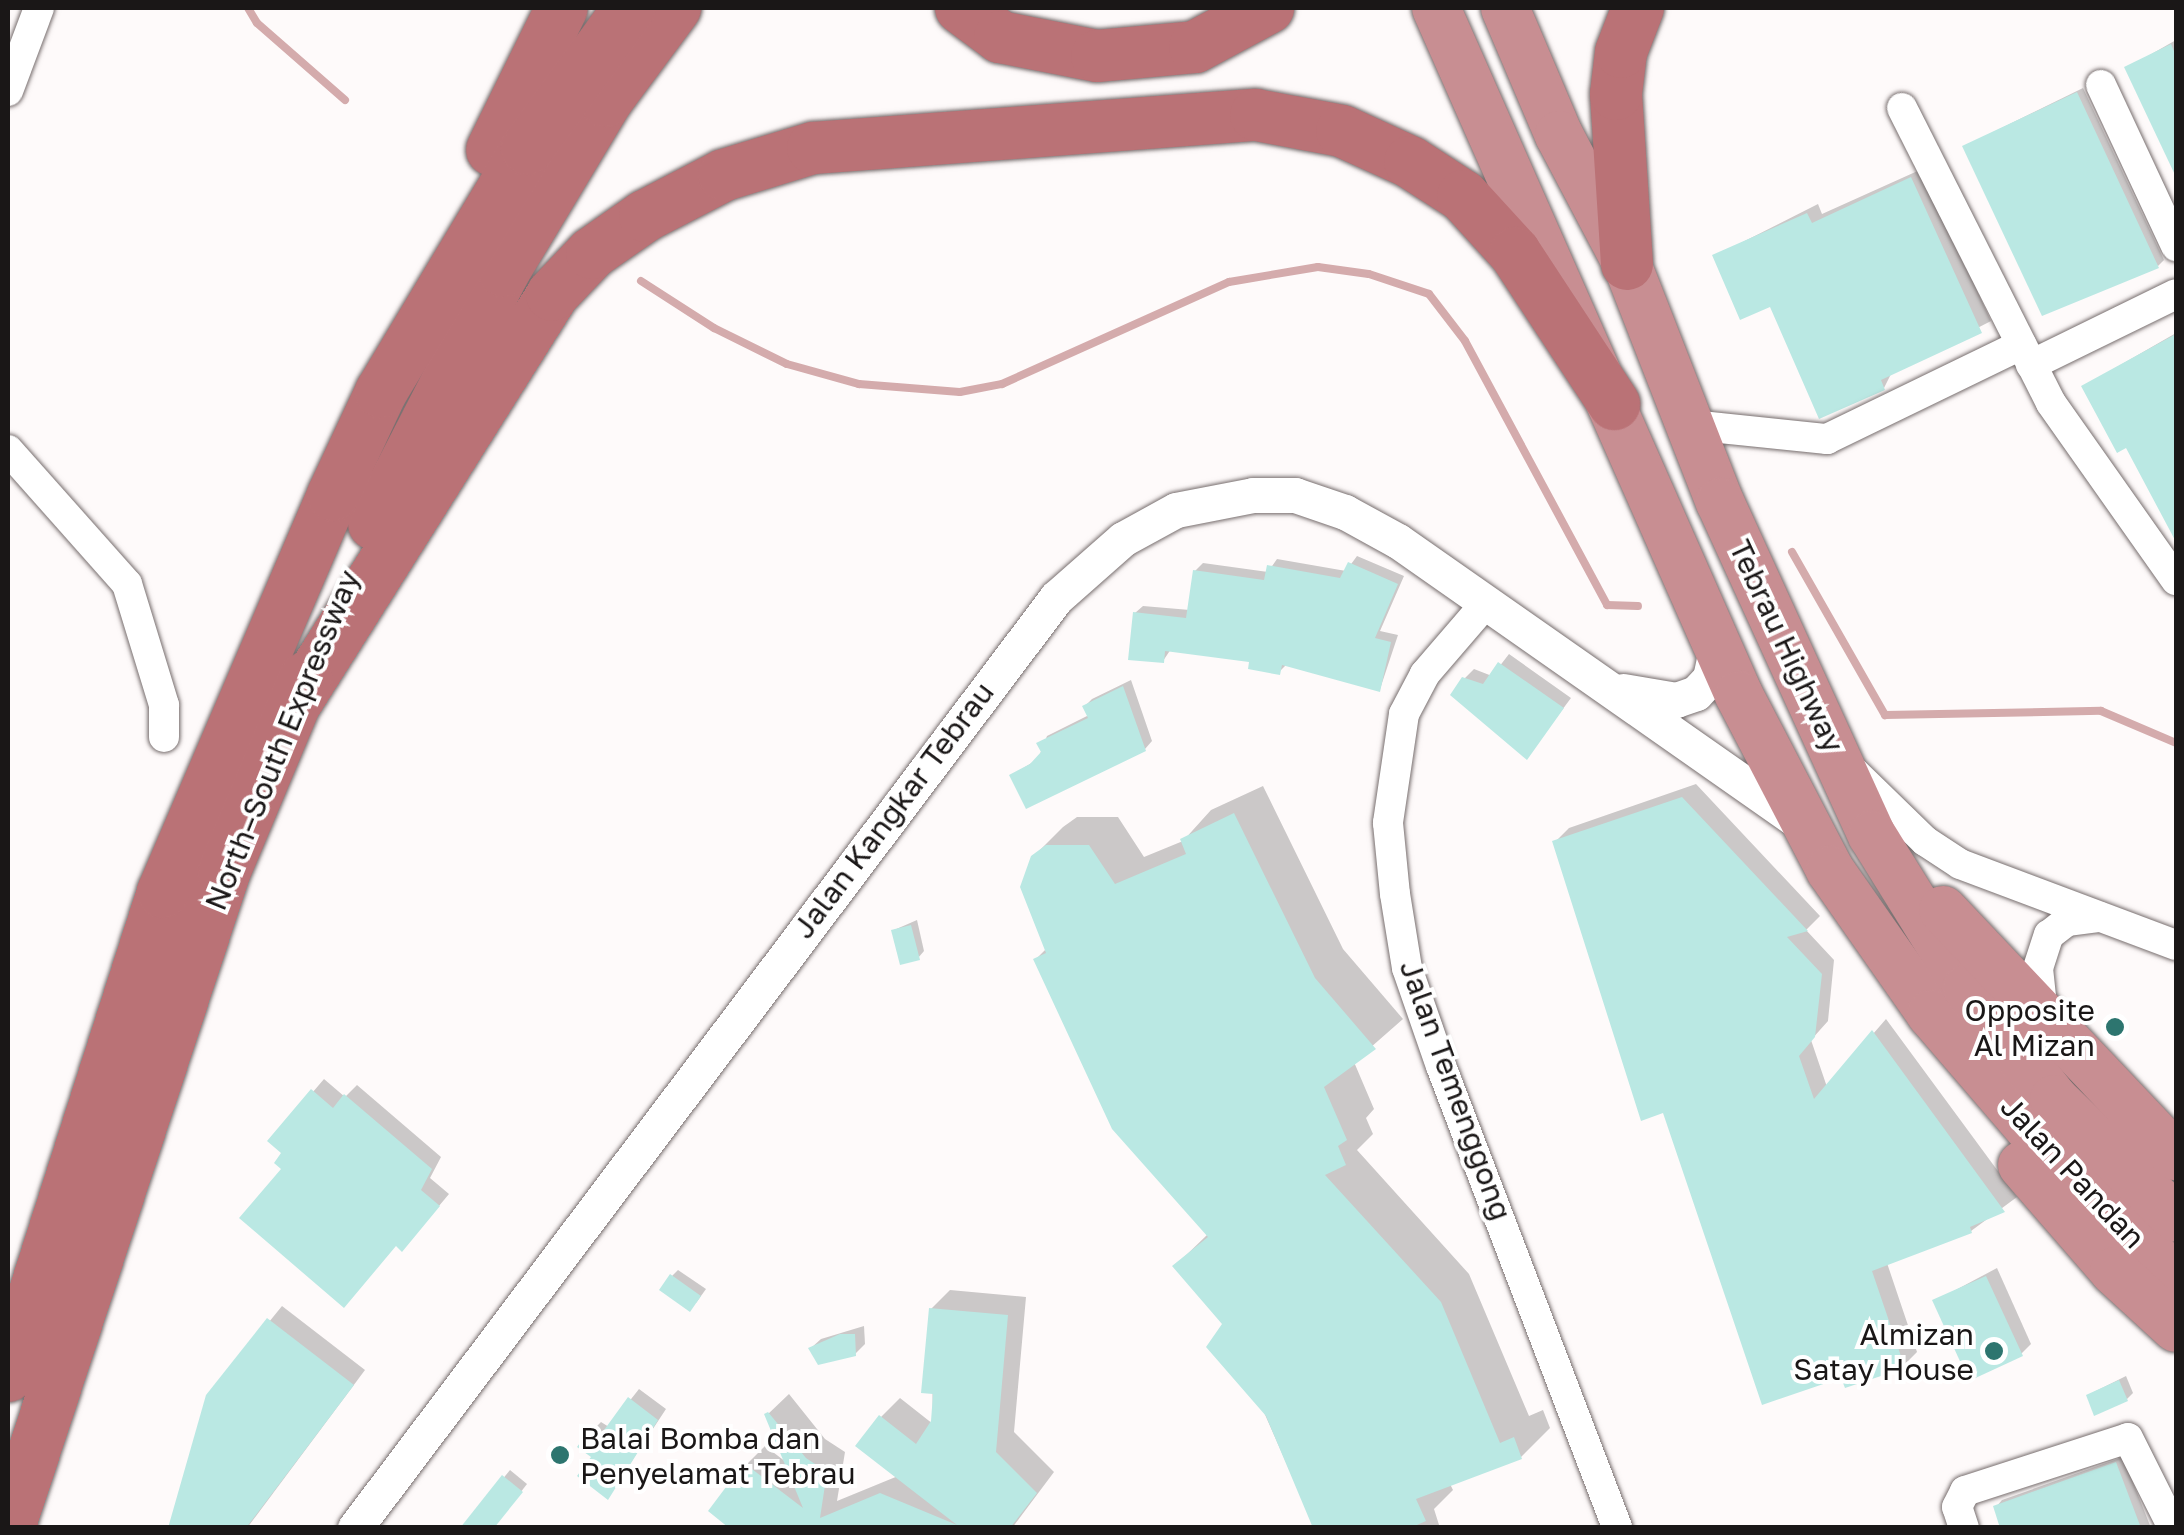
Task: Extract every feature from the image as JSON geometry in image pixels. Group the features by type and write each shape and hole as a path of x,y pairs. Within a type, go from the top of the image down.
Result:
{"highway":[{"path":"382,392 562,8"},
{"name":"North–South Expressway","path":"8,1376 163,892 382,392 526,149 629,8"},
{"name":"North–South Expressway","path":"10,1528 224,873 350,570 504,271 606,101 675,8"},
{"path":"962,8 1000,37 1097,56 1194,47 1268,8"},
{"name":"Tebrau Highway","path":"1436,8 1614,404 1717,645 1819,849"},
{"name":"Tebrau Highway","path":"1505,8 1559,136 1627,264 1731,429 1838,755 1872,835 1967,988 2043,1085 2176,1218"},
{"path":"1627,264 1616,94 1621,52 1638,8"},
{"path":"293,707 552,295 592,253 645,216 724,176 813,148 1256,115 1342,131 1410,162 1462,196 1515,253 1614,404"},
{"path":"1872,835 2176,1156"},
{"path":"1819,849 1873,961 1972,1104 2114,1271 2176,1328"},
{"name":"Jalan Pandan","path":"1819,849 1931,1014 2041,1142 2176,1279"}],"street":[{"path":"8,91 40,8"},
{"path":"2101,84 2176,246"},
{"path":"1902,108 2026,355 2101,480 2174,573"},
{"path":"1731,429 1827,439 2176,294"},
{"path":"8,450 127,584 164,705 164,737"},
{"name":"Jalan Kangkar Tebrau","path":"355,1528 954,726 1056,598 1123,539 1176,510 1253,495 1295,495 1398,541 1598,683 1819,849"},
{"name":"Jalan Temenggong","path":"1486,603 1425,674 1404,714 1388,823 1395,894 1408,968 1430,1034 1617,1528"},
{"name":"Jalan Kangkar Tebrau","path":"1598,683 1644,698 1676,700 1696,693 1710,678 1717,645"},
{"path":"1838,755 1900,819 1960,864 2176,945"},
{"path":"2044,1018 2038,968 2049,935 2067,921 2103,918"},
{"path":"1964,1528 1957,1508 1965,1492 2128,1438 2173,1528"}],"building":[{"path":"2171,44 2176,56 2176,177 2124,67"},
{"path":"2077,92 2159,268 2042,316 1962,146"},
{"path":"1911,177 1982,333 1881,380 1885,390 1819,419 1770,307 1740,320 1712,255 1807,213 1812,223"},
{"path":"2176,334 2176,542 2126,448 2117,453 2081,386"},
{"path":"1348,562 1398,584 1375,638 1391,642 1380,692 1282,665 1280,675 1248,669 1249,662 1165,651 1164,663 1128,660 1133,612 1186,618 1193,570 1264,580 1267,565 1340,578"},
{"path":"1498,662 1564,708 1527,760 1450,695 1462,677 1483,684"},
{"path":"1123,686 1146,751 1026,809 1009,775 1030,764 1041,752 1036,743 1088,718 1082,706"},
{"path":"1682,797 1808,931 1787,937 1822,974 1815,1037 1799,1056 1814,1099 1872,1030 2005,1212 1970,1227 1972,1233 1872,1271 1905,1368 1845,1388 1841,1378 1762,1405 1663,1113 1641,1121 1552,841"},
{"path":"1234,813 1315,978 1376,1049 1324,1087 1347,1140 1338,1146 1346,1165 1325,1175 1441,1302 1500,1443 1514,1437 1522,1459 1416,1499 1426,1521 1410,1528 1313,1528 1266,1416 1206,1347 1222,1324 1172,1266 1208,1237 1112,1129 1033,959 1046,953 1020,887 1031,856 1046,845 1089,845 1115,884 1186,854 1180,839"},
{"path":"911,925 920,960 900,965 891,930"},
{"path":"311,1089 333,1108 344,1094 432,1169 421,1190 440,1206 402,1252 396,1246 344,1308 239,1218 281,1169 274,1163 281,1153 267,1141"},
{"path":"670,1274 701,1296 690,1312 659,1290"},
{"path":"1986,1276 2023,1356 1969,1381 1932,1300"},
{"path":"929,1308 1008,1315 996,1452 1037,1493 1010,1528 729,1528 708,1511 744,1463 803,1508 764,1414 768,1412 806,1458 827,1472 820,1518 880,1493 957,1525 855,1446 879,1415 916,1444 931,1421 933,1394 921,1393"},
{"path":"267,1318 354,1385 246,1528 168,1528 206,1395"},
{"path":"840,1334 855,1334 856,1356 818,1365 808,1348"},
{"path":"2119,1380 2128,1401 2094,1416 2086,1395"},
{"path":"628,1397 658,1420 608,1500 577,1476 591,1457 577,1447 589,1430 599,1437"},
{"path":"2116,1462 2141,1528 2000,1528 1993,1506"},
{"path":"502,1475 523,1492 494,1528 460,1528"}],"waterway":[{"path":"248,8 257,23 345,100"},
{"path":"641,281 714,328 787,364 859,384 960,392 1002,384 1229,282 1318,267 1369,274 1429,294 1465,341 1607,605 1638,606"},
{"path":"1792,552 1885,715 2101,711 2176,743"}],"place":[{"name":"Opposite Al Mizan","path":"2115,1027"},
{"name":"Almizan Satay House","path":"1994,1351"},
{"name":"Balai Bomba dan Penyelamat Tebrau","path":"560,1455"}]}
